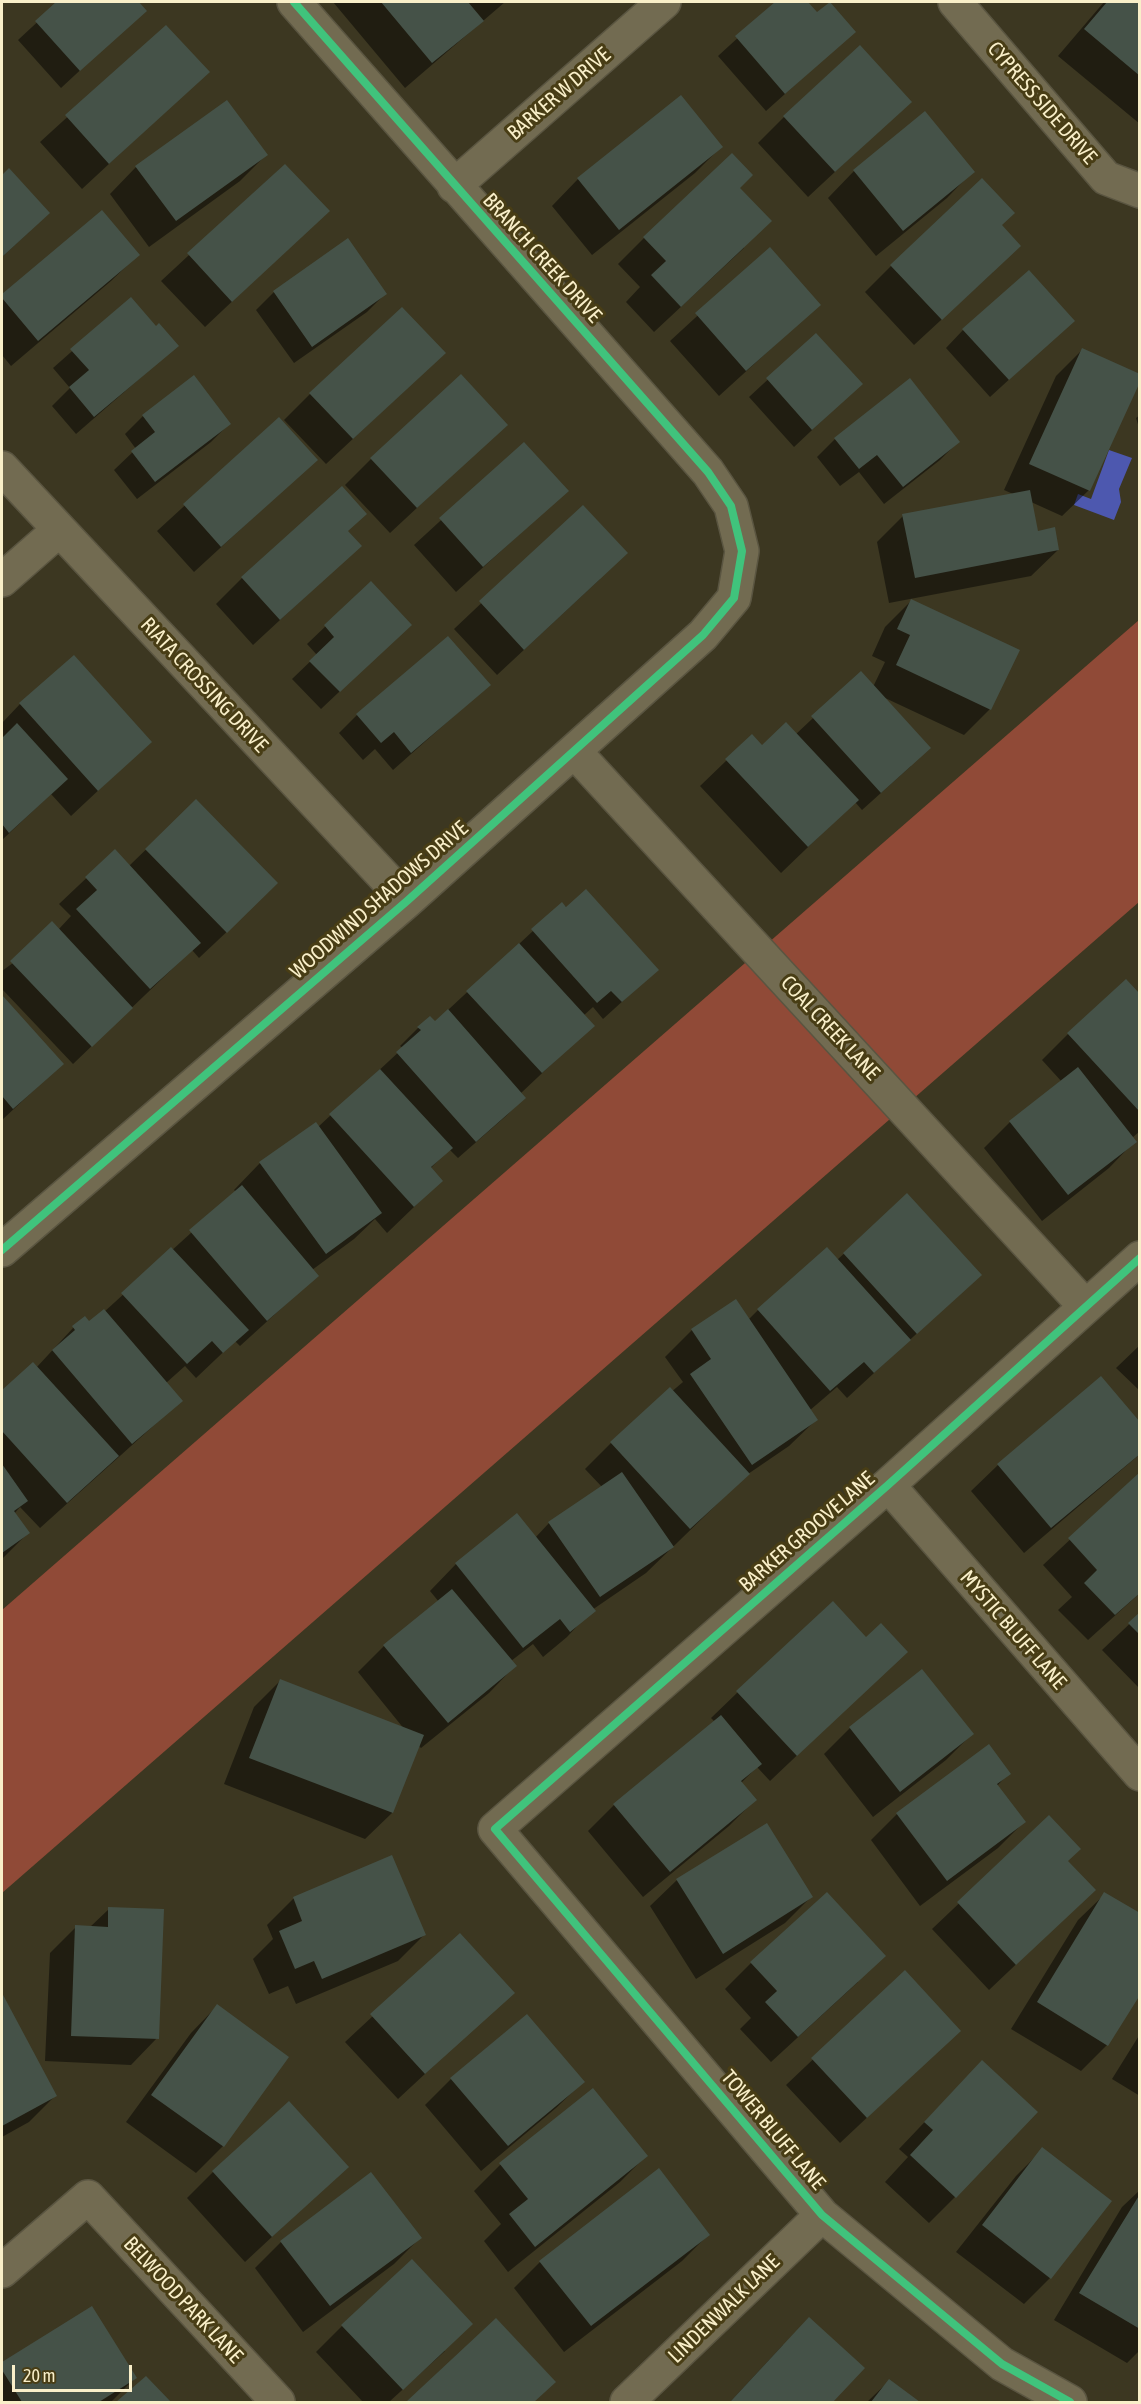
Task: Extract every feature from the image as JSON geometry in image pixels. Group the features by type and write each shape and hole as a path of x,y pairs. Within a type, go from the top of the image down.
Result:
{"street":[{"name":"BRANCH CREEK DRIVE","path":"294,2 708,472 731,506 742,551"},
{"name":"BARKER W DRIVE","path":"454,186 664,2"},
{"name":"CYPRESS SIDE DRIVE","path":"955,2 1106,178 1140,191"},
{"name":"RIATA CROSSING DRIVE","path":"2,468 407,901"},
{"path":"2,580 58,530"},
{"name":"WOODWIND SHADOWS DRIVE","path":"2,1250 407,901 703,635 734,598 742,551"},
{"name":"COAL CREEK LANE","path":"574,751 1085,1306"},
{"name":"BARKER GROOVE LANE","path":"495,1829 888,1485 1140,1258"},
{"name":"MYSTIC BLUFF LANE","path":"888,1485 1140,1774"},
{"name":"TOWER BLUFF LANE","path":"495,1829 822,2215 1002,2364 1070,2403"},
{"name":"BELWOOD PARK LANE","path":"2,2271 87,2197 278,2403"},
{"name":"LINDENWALK LANE","path":"627,2403 822,2215"}],"shaded area":[{"path":"1139,620 1139,902 2,1893 2,1610"}],"water":[{"path":"1109,450 1132,458 1119,489 1121,502 1114,520 1074,505 1078,494 1091,499"}],"building":[{"path":"56,2 139,2 147,11 80,71 35,21"},
{"path":"381,2 468,2 484,21 432,63"},
{"path":"775,2 808,2 817,12 830,2 856,32 785,94 735,36"},
{"path":"1107,2 1140,2 1140,76 1084,29"},
{"path":"166,25 210,72 109,164 65,115"},
{"path":"860,45 912,102 835,172 783,116"},
{"path":"681,95 723,147 619,230 577,178"},
{"path":"227,100 268,155 176,221 135,166"},
{"path":"925,111 975,172 903,231 853,170"},
{"path":"732,153 753,175 740,188 772,221 681,307 651,275 666,261 643,237"},
{"path":"285,164 330,211 232,302 187,253"},
{"path":"9,168 50,213 2,257 2,175"},
{"path":"982,178 1015,213 1002,225 1021,246 942,320 890,265"},
{"path":"102,210 140,255 38,341 2,298 2,294"},
{"path":"348,238 387,294 312,347 273,291"},
{"path":"770,247 821,305 746,371 695,313"},
{"path":"1029,270 1075,321 1009,380 962,329"},
{"path":"131,297 156,326 159,323 179,346 94,417 69,387 89,370 70,349"},
{"path":"402,307 446,353 353,439 309,393"},
{"path":"816,333 863,384 812,430 766,378"},
{"path":"1082,348 1140,374 1140,382 1090,491 1029,464"},
{"path":"461,374 508,425 417,508 370,458"},
{"path":"194,375 231,424 155,482 131,451 155,432 142,415"},
{"path":"910,378 960,442 903,487 877,455 859,469 834,438"},
{"path":"279,417 318,460 221,547 183,504"},
{"path":"524,442 569,491 483,567 439,518"},
{"path":"342,486 367,514 348,531 362,546 280,620 241,577"},
{"path":"1030,490 1038,531 1055,527 1059,550 915,578 902,514"},
{"path":"583,505 628,553 524,650 479,601"},
{"path":"371,581 412,625 340,692 309,661 334,637 324,625"},
{"path":"911,599 1020,650 991,710 896,665 910,635 897,629"},
{"path":"448,636 491,685 411,753 394,732 381,743 356,714"},
{"path":"74,655 152,742 98,791 19,703"},
{"path":"861,671 931,748 881,793 811,716"},
{"path":"786,722 859,800 808,847 725,759 752,734 762,745"},
{"path":"17,723 68,779 9,833 2,824 2,738"},
{"path":"196,799 278,883 227,933 145,849"},
{"path":"115,849 201,943 150,989 76,909 97,890 85,877"},
{"path":"586,889 659,970 622,1002 611,991 597,1003 531,929 562,902 566,907"},
{"path":"52,921 133,1008 92,1047 10,961"},
{"path":"519,943 595,1026 542,1073 466,991"},
{"path":"1126,979 1140,994 1140,1112 1067,1033"},
{"path":"2,995 64,1064 13,1109 2,1096"},
{"path":"448,1009 526,1098 476,1142 396,1052 421,1030 417,1027 430,1016 435,1021"},
{"path":"1078,1067 1137,1142 1068,1195 1009,1121"},
{"path":"380,1069 453,1148 431,1167 443,1181 414,1207 329,1114"},
{"path":"316,1122 382,1213 326,1254 259,1162"},
{"path":"242,1185 319,1276 267,1321 189,1230"},
{"path":"907,1193 982,1275 917,1334 843,1253"},
{"path":"171,1247 249,1330 223,1353 212,1341 187,1364 121,1293"},
{"path":"827,1247 911,1340 874,1373 864,1362 830,1391 757,1309"},
{"path":"736,1299 818,1420 752,1465 690,1374 711,1359 691,1329"},
{"path":"104,1309 183,1401 132,1444 52,1350 75,1330 72,1326 85,1316 89,1321"},
{"path":"33,1362 119,1456 67,1503 2,1431 2,1390"},
{"path":"1101,1376 1140,1422 1140,1454 1051,1528 997,1464"},
{"path":"670,1387 750,1474 690,1529 610,1442"},
{"path":"2,1464 28,1501 14,1511 30,1533 2,1553"},
{"path":"622,1472 674,1547 600,1597 548,1522"},
{"path":"1140,1472 1140,1593 1115,1615 1084,1583 1097,1570 1068,1538"},
{"path":"517,1513 596,1611 570,1632 560,1619 523,1648 455,1563"},
{"path":"452,1589 517,1666 448,1723 383,1645"},
{"path":"833,1601 866,1637 881,1623 908,1652 797,1756 736,1691"},
{"path":"1140,1612 1140,1635 1128,1623"},
{"path":"922,1669 974,1734 900,1792 849,1727"},
{"path":"280,1679 424,1735 393,1813 249,1758"},
{"path":"721,1715 762,1764 741,1781 757,1800 670,1872 613,1804"},
{"path":"989,1744 1011,1774 997,1784 1026,1822 947,1881 896,1813"},
{"path":"1049,1815 1081,1849 1068,1861 1096,1890 1016,1965 957,1902"},
{"path":"767,1823 813,1897 723,1954 676,1879"},
{"path":"392,1855 426,1935 322,1979 314,1961 295,1969 279,1931 302,1921 293,1897"},
{"path":"827,1892 886,1956 798,2037 765,2002 777,1991 750,1962"},
{"path":"1104,1892 1140,1913 1140,1995 1108,2046 1037,2002"},
{"path":"108,1907 164,1909 159,2039 71,2036 75,1925 108,1927"},
{"path":"460,1933 515,1993 425,2074 370,2014"},
{"path":"905,1970 961,2031 867,2118 811,2058"},
{"path":"2,1993 57,2096 2,2126"},
{"path":"217,2004 289,2057 224,2147 151,2095"},
{"path":"527,2014 585,2082 508,2146 450,2078"},
{"path":"982,2060 1038,2112 956,2198 910,2155 933,2130 924,2122"},
{"path":"593,2088 648,2156 535,2247 509,2214 528,2199 499,2163"},
{"path":"289,2101 349,2167 272,2237 212,2171"},
{"path":"1042,2147 1112,2201 1051,2279 982,2225"},
{"path":"659,2168 710,2235 591,2326 539,2261"},
{"path":"371,2172 422,2238 330,2306 280,2241"},
{"path":"1140,2194 1140,2329 1079,2293"},
{"path":"412,2259 473,2324 403,2390 341,2325"},
{"path":"92,2306 137,2378 99,2402 22,2402 2,2370 2,2362"},
{"path":"809,2317 865,2368 833,2402 730,2402"},
{"path":"496,2318 556,2382 534,2402 407,2401"},
{"path":"146,2376 171,2402 116,2402"},
{"path":"889,2379 920,2402 871,2402"}],"cycle path":[{"path":"2,1250 407,901 703,635 734,598 742,551 731,506 708,472 294,2"},
{"path":"1070,2402 1002,2364 822,2215 495,1829 888,1485 1140,1258"}]}
